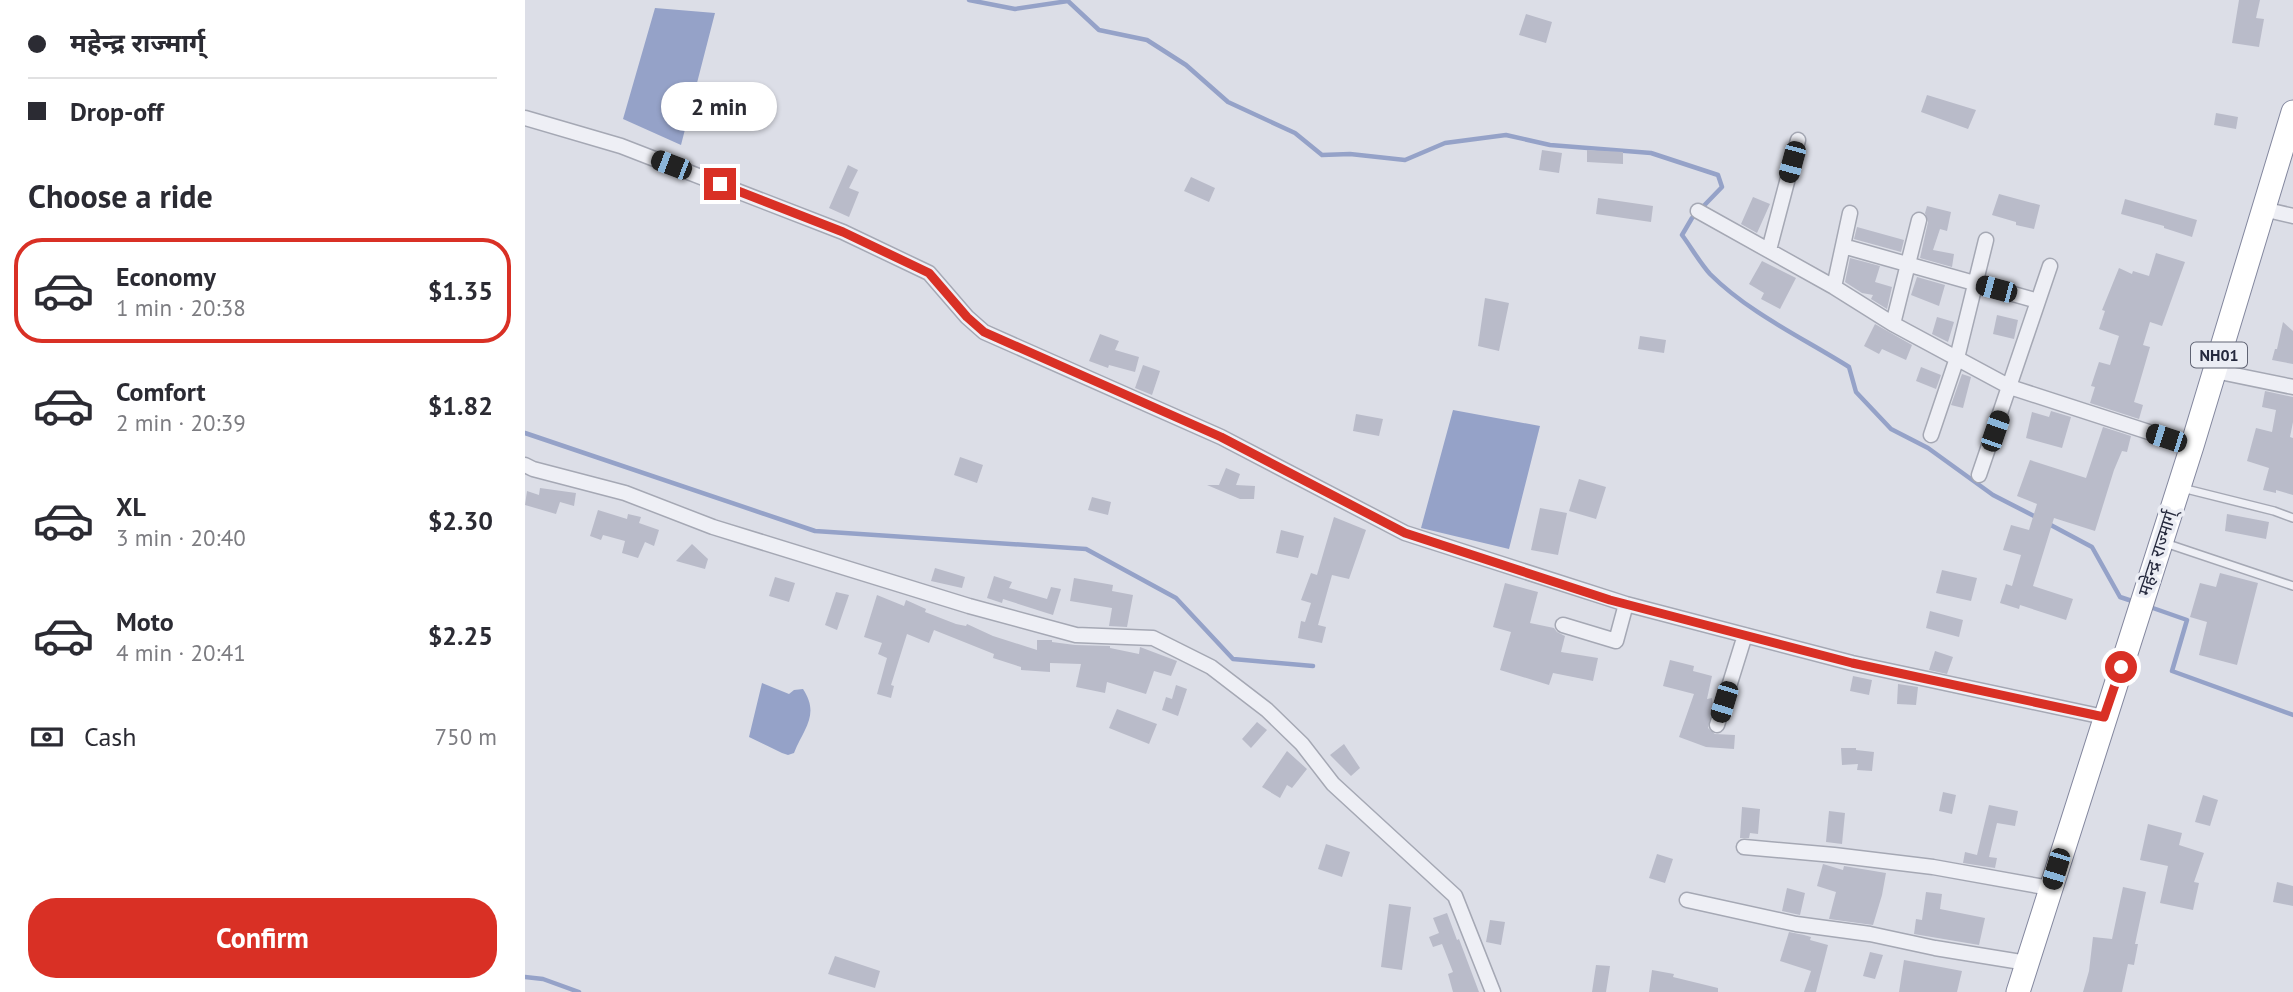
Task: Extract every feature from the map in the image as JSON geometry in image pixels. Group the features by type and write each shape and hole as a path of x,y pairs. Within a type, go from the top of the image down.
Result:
{"highway":[{"name":"महेन्द्र राज्मार्ग्","path":"2018,992 2192,446 2293,113"}],"street":[{"path":"525,118 621,146 843,232 929,273 967,317 984,332 1221,437 1405,533 1523,578 1852,663 2104,717"},
{"path":"1769,250 1798,140"},
{"path":"2263,209 2293,216"},
{"path":"1699,211 1834,287 1893,324 2010,387 2192,446"},
{"path":"1834,287 1850,213"},
{"path":"1893,324 1919,220"},
{"path":"1931,435 1957,358 1986,240"},
{"path":"1843,246 2038,301"},
{"path":"1979,475 2050,266"},
{"path":"2215,371 2293,387"},
{"path":"525,465 625,493 712,527 1009,617 1076,635 1153,638 1211,667 1267,710 1301,744 1333,784 1455,896 1493,992"},
{"path":"1563,625 1616,641 1626,604"},
{"path":"1717,724 1745,635"},
{"path":"1744,848 1933,867 2050,888"},
{"path":"1687,900 1795,924 1870,934 1935,948 2027,962"}],"lane":[{"path":"2178,487 2293,518"},
{"path":"2161,542 2293,586"}],"water":[{"path":"655,8 715,13 681,145 623,119"},
{"path":"1453,410 1540,426 1509,549 1421,528"},
{"path":"762,683 789,694 803,689 808,698 809,721 794,753 782,753 749,737"}],"building":[{"path":"2239,0 2260,0 2256,18 2264,19 2259,47 2232,43"},
{"path":"1526,14 1552,22 1546,43 1519,35"},
{"path":"1927,95 1976,110 1968,129 1921,112"},
{"path":"2216,113 2238,117 2236,129 2214,125"},
{"path":"1542,150 1562,153 1559,173 1539,170"},
{"path":"1587,150 1623,152 1623,164 1587,162"},
{"path":"848,165 858,170 849,188 859,192 849,217 829,208"},
{"path":"1191,177 1215,188 1209,202 1184,191"},
{"path":"1999,194 2040,205 2034,229 1992,215"},
{"path":"1753,197 1770,204 1757,233 1741,224"},
{"path":"1598,198 1653,206 1651,222 1596,214"},
{"path":"2125,199 2197,220 2192,237 2121,214"},
{"path":"1927,206 1951,212 1947,231 1940,229 1933,250 1954,254 1952,267 1920,258 1928,222 1925,213"},
{"path":"1857,227 1904,240 1901,252 1854,239"},
{"path":"2156,253 2185,262 2162,326 2150,322 2143,345 2150,347 2134,402 2143,405 2139,419 2090,403 2095,387 2091,386 2099,362 2110,365 2119,336 2099,329 2105,311 2102,310 2119,268 2132,274 2133,271 2149,276"},
{"path":"1850,258 1880,266 1875,282 1892,287 1887,309 1871,299 1873,295 1862,293 1845,282"},
{"path":"1762,261 1796,278 1780,309 1761,299 1764,293 1749,284"},
{"path":"1917,277 1945,285 1939,306 1911,295"},
{"path":"1485,298 1509,303 1499,351 1478,346"},
{"path":"1997,315 2018,320 2014,339 1993,334"},
{"path":"1937,317 1954,322 1948,342 1932,334"},
{"path":"2283,322 2293,331 2293,364 2272,360"},
{"path":"1875,324 1912,345 1906,360 1882,349 1879,354 1864,346"},
{"path":"1100,334 1119,341 1115,350 1139,357 1135,372 1109,365 1108,368 1089,361"},
{"path":"1640,336 1666,340 1664,353 1638,349"},
{"path":"1143,365 1160,371 1152,395 1135,388"},
{"path":"1921,367 1941,375 1936,389 1916,381"},
{"path":"1962,374 1971,377 1963,408 1951,405"},
{"path":"2265,391 2293,397 2290,437 2293,438 2293,495 2276,490 2276,493 2263,490 2269,468 2247,461 2256,428 2272,432 2276,410 2262,407"},
{"path":"2051,411 2071,417 2062,448 2026,438 2032,412 2049,417"},
{"path":"1356,414 1383,419 1379,436 1353,431"},
{"path":"2103,427 2131,436 2127,452 2122,451 2114,470 2095,531 2054,518 2033,586 2073,599 2066,620 2020,605 2019,609 2000,603 2006,584 2012,586 2021,555 2003,550 2011,525 2029,530 2037,504 2017,496 2030,460 2086,478"},
{"path":"960,457 983,465 977,483 954,475"},
{"path":"1226,468 1240,474 1236,485 1255,486 1254,499 1240,499 1207,485 1219,485"},
{"path":"1579,479 1606,487 1596,519 1569,511"},
{"path":"540,488 576,493 574,506 560,502 556,514 525,505 527,491 539,495"},
{"path":"1092,497 1111,502 1108,515 1088,510"},
{"path":"1540,508 1567,513 1558,555 1531,550"},
{"path":"598,510 627,519 628,514 641,517 639,523 659,530 654,546 645,542 638,558 622,553 625,541 603,535 601,540 590,536"},
{"path":"2227,514 2269,522 2266,539 2225,531"},
{"path":"1334,517 1366,530 1349,579 1332,575 1318,625 1326,627 1322,643 1298,638 1301,621 1305,622 1311,603 1301,600 1311,573 1317,575"},
{"path":"1281,530 1304,536 1298,558 1276,553"},
{"path":"692,544 708,559 705,569 676,561"},
{"path":"935,568 965,577 962,588 931,581"},
{"path":"1942,570 1977,578 1971,601 1936,593"},
{"path":"2220,573 2258,583 2237,665 2199,655 2207,622 2190,617 2200,583 2216,587"},
{"path":"994,576 1012,582 1009,588 1047,599 1051,587 1061,589 1053,615 1003,599 1002,603 987,598"},
{"path":"775,577 795,583 789,602 769,596"},
{"path":"1074,578 1113,585 1112,591 1133,595 1127,627 1109,626 1112,608 1070,601"},
{"path":"1505,583 1538,592 1530,623 1554,628 1565,636 1561,652 1598,658 1593,681 1553,673 1549,685 1500,670 1511,632 1493,627"},
{"path":"836,592 849,595 837,630 825,625"},
{"path":"877,595 904,606 906,600 926,609 925,612 956,624 967,624 993,636 1037,650 1037,640 1052,640 1075,645 1110,646 1139,654 1140,647 1177,661 1171,676 1154,671 1146,694 1107,682 1105,693 1076,687 1081,664 1050,663 1050,672 1021,670 1021,667 993,658 994,654 934,630 929,643 907,634 891,685 894,686 891,698 877,694 887,658 878,654 882,643 864,637"},
{"path":"1930,611 1963,620 1959,637 1926,628"},
{"path":"1935,651 1953,657 1947,674 1929,670"},
{"path":"1670,660 1694,666 1693,671 1712,676 1707,699 1712,698 1713,706 1708,728 1715,734 1735,735 1734,749 1706,747 1679,737 1694,694 1663,686"},
{"path":"1853,676 1872,680 1869,695 1850,691"},
{"path":"1898,684 1918,687 1916,705 1897,704"},
{"path":"1176,685 1187,689 1178,716 1162,710 1166,697 1172,699"},
{"path":"1117,709 1157,724 1149,744 1109,728"},
{"path":"1257,722 1267,730 1251,748 1242,739"},
{"path":"1344,744 1360,768 1351,776 1330,755"},
{"path":"1841,748 1874,752 1872,771 1857,770 1858,764 1842,765"},
{"path":"1287,751 1307,769 1292,788 1287,785 1280,798 1262,787"},
{"path":"1943,792 1956,795 1952,814 1939,811"},
{"path":"2203,795 2218,800 2210,826 2195,822"},
{"path":"1989,805 2018,811 2015,826 1997,823 1989,857 1997,858 1995,868 1963,863 1965,852 1977,855"},
{"path":"1742,807 1760,809 1758,834 1750,833 1749,838 1740,838"},
{"path":"1829,811 1845,813 1842,844 1826,842"},
{"path":"2148,824 2182,833 2179,845 2204,853 2194,882 2199,883 2193,910 2160,903 2168,866 2140,860"},
{"path":"1326,844 1350,852 1342,877 1318,869"},
{"path":"1657,854 1673,859 1665,883 1649,878"},
{"path":"1823,864 1843,870 1844,866 1886,873 1873,925 1829,919 1836,892 1817,886"},
{"path":"2277,882 2293,886 2293,906 2273,902"},
{"path":"2123,887 2146,892 2135,944 2138,944 2134,965 2128,964 2122,992 2083,992 2089,971 2093,937 2112,939"},
{"path":"1787,888 1805,893 1800,915 1782,911"},
{"path":"1926,892 1942,894 1940,909 1985,918 1979,945 1914,934 1916,919 1922,920"},
{"path":"1389,904 1411,907 1402,970 1381,967"},
{"path":"1447,913 1479,992 1453,992 1448,974 1453,972 1442,944 1433,947 1429,937 1439,933 1433,918"},
{"path":"1490,920 1505,922 1501,945 1486,942"},
{"path":"1789,932 1811,937 1810,940 1828,945 1816,992 1804,992 1811,971 1780,961"},
{"path":"1870,952 1883,955 1875,979 1863,976"},
{"path":"835,956 880,971 875,988 828,974"},
{"path":"1904,960 1962,971 1957,992 1899,992"},
{"path":"1596,965 1610,966 1606,992 1592,992"},
{"path":"1652,970 1718,988 1718,992 1649,992"}],"waterway":[{"path":"969,0 1015,9 1068,1 1099,30 1147,40 1186,65 1228,102 1295,133 1322,155 1350,154 1405,160 1445,143 1506,135 1550,145 1651,153 1718,175 1722,187 1692,218 1682,235 1710,274 1759,313 1849,367 1856,392 1891,429 1928,448 1993,495 2036,517"},
{"path":"525,433 815,531 1086,549 1176,598 1233,659 1313,666"},
{"path":"2047,523 2092,547 2120,597 2135,602"},
{"path":"2150,607 2187,620 2172,671 2293,715"},
{"path":"525,977 543,979 579,992"}],"route":[{"path":"720,184 843,232 929,273 967,317 984,332 1221,437 1405,533 1610,600 1852,663 2104,717 2121,667"}]}
